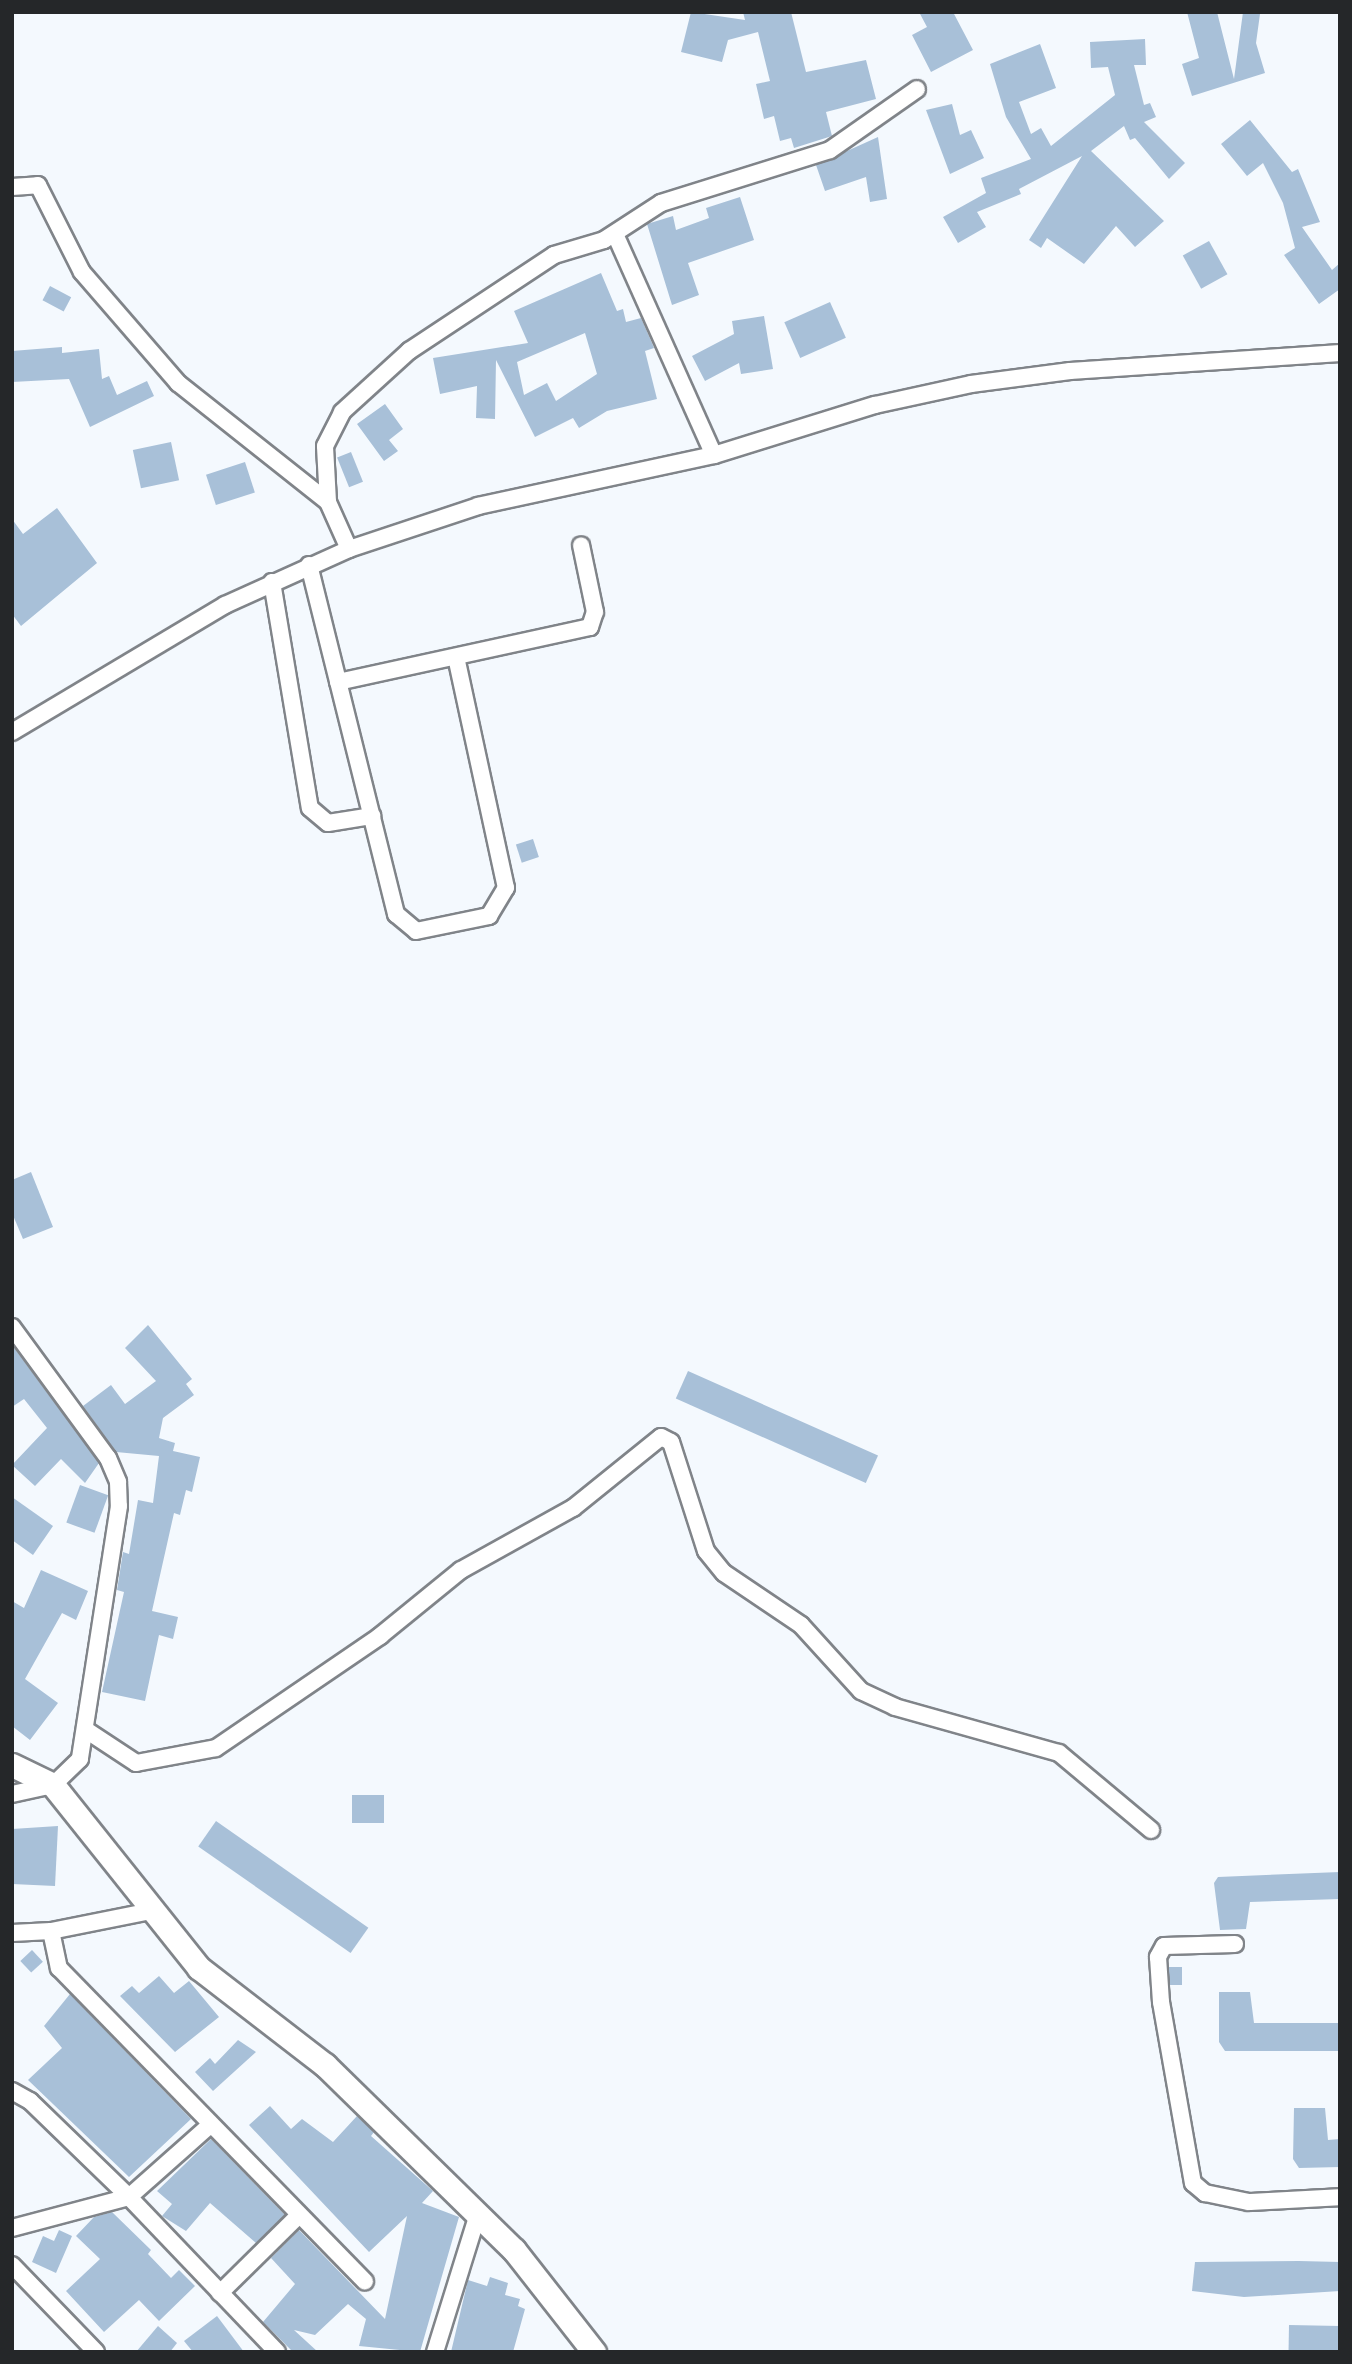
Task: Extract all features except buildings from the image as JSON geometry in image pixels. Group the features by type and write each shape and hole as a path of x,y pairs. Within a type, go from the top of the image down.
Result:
{"main road":[{"path":"12,1765 53,1785 151,1912 199,1968 325,2065 514,2250 594,2352"}],"street":[{"path":"349,549 328,502 325,446 342,412 409,351 475,302 554,255 615,234 661,203 830,150 917,89"},
{"path":"12,187 38,185 82,272 178,383 328,502"},
{"path":"615,234 713,455"},
{"path":"12,732 178,630 272,582 349,549 478,506 713,455 875,405 971,384 1070,371 1340,353"},
{"path":"338,682 590,627 596,618 581,545"},
{"path":"309,565 396,914 404,926 423,932 489,916 501,904 505,879 456,657"},
{"path":"272,582 310,808 328,823 372,816"},
{"path":"12,1327 108,1458 118,1482 80,1759 53,1785 12,1794"},
{"path":"86,1730 136,1763 216,1748 380,1636 461,1570 573,1508 661,1437 671,1442 706,1551 724,1573 801,1625 861,1691 895,1707 1059,1753 1151,1830"},
{"path":"12,1933 51,1931 151,1912"},
{"path":"51,1931 59,1968 365,2282"},
{"path":"1235,1944 1164,1946 1158,1958 1161,2001 1193,2183 1205,2193 1249,2202 1340,2197"},
{"path":"12,2091 30,2101 129,2197 277,2352"},
{"path":"12,2228 129,2197 210,2125"},
{"path":"435,2352 478,2214"},
{"path":"220,2293 299,2215"},
{"path":"12,2265 96,2352"}]}
